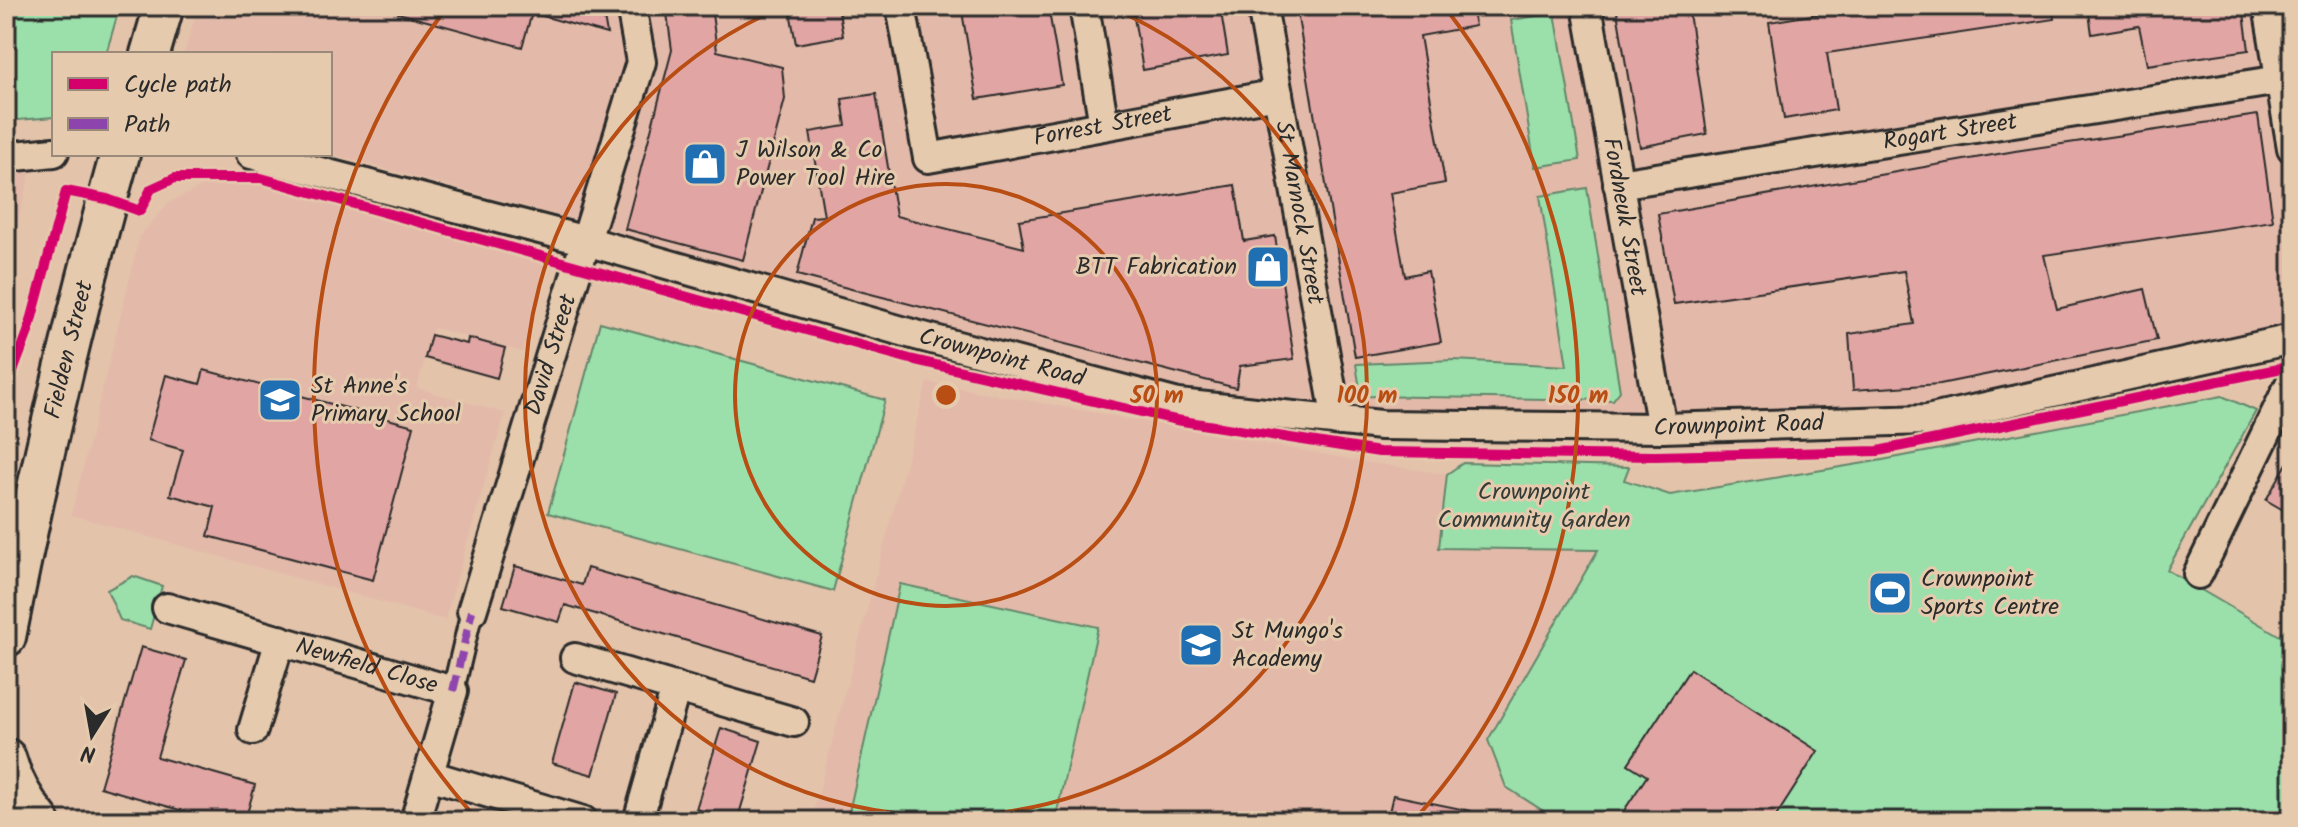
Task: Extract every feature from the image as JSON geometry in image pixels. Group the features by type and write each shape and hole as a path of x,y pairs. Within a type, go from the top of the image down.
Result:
{"main road":[{"path":"151,52 164,6"},
{"name":"Fielden Street","path":"6,637 23,549 99,228 119,156"},
{"name":"Fielden Street","path":"6,588 23,549"},
{"path":"6,758 11,776 40,821"}],"street":[{"name":"David Street","path":"472,611 641,62 631,6"},
{"name":"Forrest Street","path":"901,6 928,158 1278,94"},
{"path":"1084,6 1104,125"},
{"name":"St Marnock Street","path":"1262,6 1337,421"},
{"name":"Fordneuk Street","path":"1587,6 1662,428"},
{"path":"2268,6 2292,148"},
{"name":"Rogart Street","path":"1618,184 2280,80"},
{"path":"6,157 52,152"},
{"name":"Crownpoint Road","path":"259,156 586,241 916,335 1178,404 1381,425 1662,428 1927,420 2292,339"},
{"path":"2198,574 2292,380"},
{"name":"Newfield Close","path":"167,608 453,691"},
{"path":"415,821 453,691 472,611"},
{"name":"Newfield Close","path":"253,730 280,640"},
{"path":"575,658 794,722"},
{"path":"638,821 676,687"},
{"path":"429,775 583,821"}],"shaded area":[{"path":"198,6 2292,6 2292,356 1873,433 1380,433 923,338 616,231 332,155 332,52 185,52"},
{"path":"31,171 6,267 6,174"},
{"name":"St Anne's Primary School","path":"209,183 257,184 548,264 522,352 433,328 417,388 505,413 445,620 71,515 140,236 168,203"},
{"name":"St Mungo's Academy","path":"927,382 1447,474 1440,548 1599,550 1488,740 1506,787 1559,821 811,821"}],"green space":[{"path":"6,6 120,6 107,52 52,52 52,117 6,121"},
{"path":"1555,13 1580,160 1535,167 1511,20"},
{"path":"1587,188 1620,391 1613,400 1361,396 1356,364 1454,360 1567,366 1540,196"},
{"path":"600,322 885,400 833,591 548,513"},
{"name":"Crownpoint Sports Centre","path":"2222,396 2256,411 2167,570 2280,636 2292,617 2292,821 1559,821 1506,787 1488,740 1598,550 1439,548 1447,474 1463,463 1629,467 1624,480 1670,495 1877,461"},
{"path":"133,576 162,586 150,629 120,620 107,590"},
{"path":"900,584 1098,627 1055,821 847,821"}],"building":[{"path":"399,6 602,6 607,34 532,13 522,47 398,13"},
{"name":"J Wilson & Co Power Tool Hire","path":"666,6 711,6 717,51 782,67 785,99 743,260 625,229 672,50"},
{"path":"789,6 838,6 843,36 796,44"},
{"path":"961,6 1048,6 1062,85 977,99"},
{"path":"1132,6 1220,6 1228,55 1143,70"},
{"path":"1296,6 1471,6 1475,26 1420,36 1445,183 1390,193 1405,276 1428,271 1441,342 1355,357"},
{"path":"1616,6 1688,6 1707,134 1640,147"},
{"path":"1829,6 2053,6 2054,19 1827,53 1836,110 1784,119 1769,22 1830,12"},
{"path":"2088,6 2243,6 2249,50 2147,65 2139,26 2092,34"},
{"path":"876,94 896,216 1024,248 1019,220 1235,185 1244,241 1275,236 1294,359 1240,366 1236,388 797,275 812,217 824,216 810,132 846,126 842,99"},
{"path":"2258,115 2273,221 2044,255 2057,309 2145,289 2157,340 1940,384 1853,390 1849,334 1914,324 1904,271 1674,304 1658,214 2015,151"},
{"path":"431,335 467,344 468,338 505,348 497,378 425,358"},
{"path":"204,370 414,426 373,580 208,536 215,507 170,495 183,450 148,440 166,375 200,384"},
{"path":"2292,455 2292,515 2266,500"},
{"path":"515,566 582,585 587,568 822,636 810,677 565,605 559,622 503,606"},
{"path":"141,647 186,660 157,757 255,785 245,821 218,821 100,787"},
{"path":"1690,669 1818,751 1773,821 1617,821 1647,776 1628,764"},
{"path":"575,682 616,694 593,775 552,763"},
{"path":"721,728 761,741 737,821 696,809"},
{"path":"1393,795 1471,811 1470,821 1387,821"}],"marked path":[{"path":"453,691 472,611"}],"cycle path":[{"path":"6,390 28,332 66,191 107,199 140,211 151,189 175,178 261,178 910,359 1176,420 1379,452 1655,456 1878,451 2292,366"}],"place":[{"name":"J Wilson & Co Power Tool Hire","path":"705,164"},
{"name":"BTT Fabrication","path":"1268,267"},
{"name":"St Anne's Primary School","path":"280,400"},
{"name":"Crownpoint Sports Centre","path":"1890,593"},
{"name":"St Mungo's Academy","path":"1201,645"}],"park label":[{"name":"Crownpoint Community Garden","path":"1534,506"}]}
